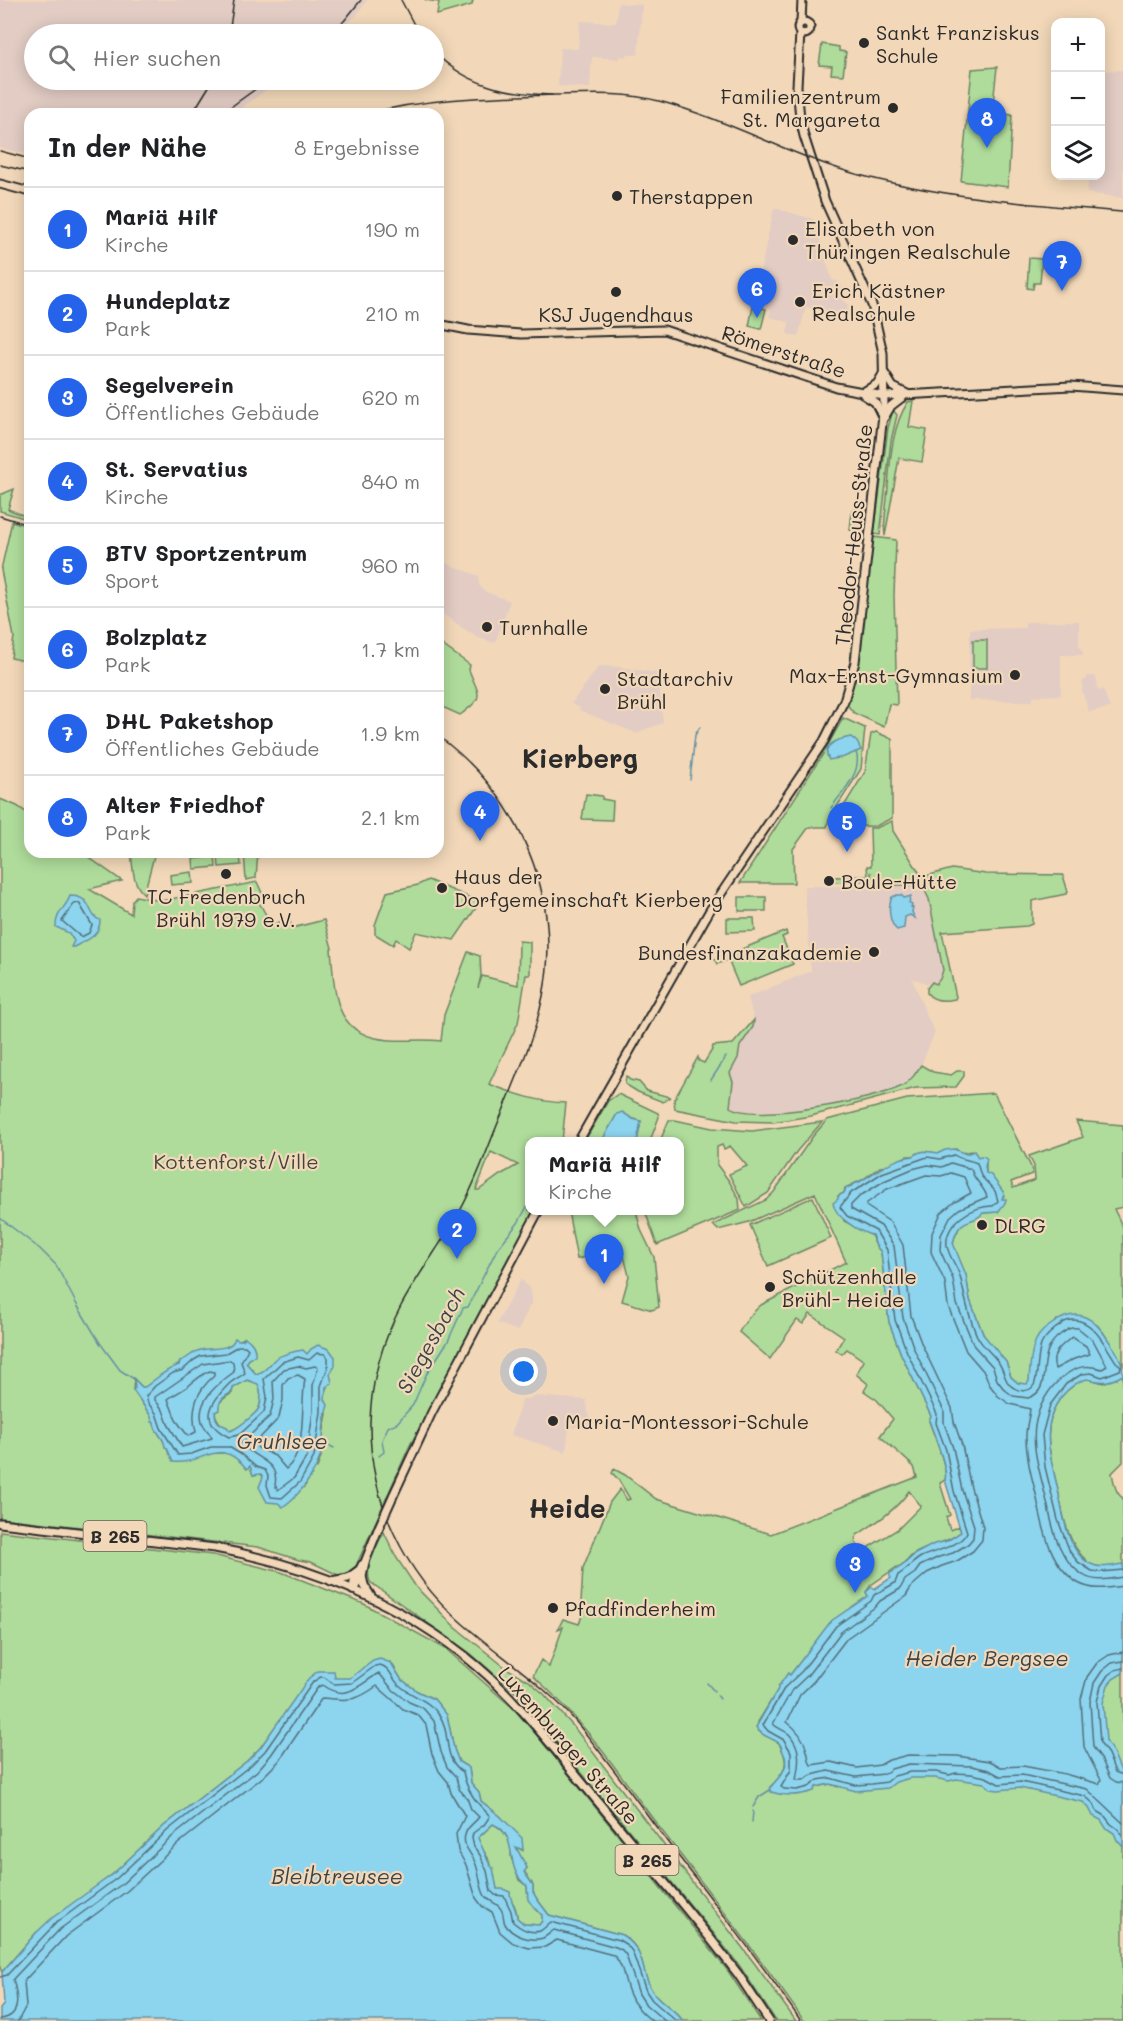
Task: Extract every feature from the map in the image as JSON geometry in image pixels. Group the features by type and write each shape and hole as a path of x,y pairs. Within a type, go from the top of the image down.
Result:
{"main road":[{"path":"801,22 807,22 810,28 806,34 800,33 797,27 801,22 802,0"},
{"name":"Theodor-Heuss-Straße","path":"581,1137 710,910 824,741 844,701 855,662 882,420 884,372 876,315 825,201 804,136 797,86 800,33"},
{"path":"0,186 24,192"},
{"name":"Römerstraße","path":"444,325 514,334 664,330 829,385 884,396 1071,386 1123,390"},
{"path":"884,372 893,387 907,395 891,406 882,420 875,402 861,392 877,384 884,372"},
{"path":"353,1590 432,1412 536,1215"},
{"name":"Luxemburger Straße","path":"0,1523 215,1548 274,1561 353,1590 418,1623 483,1671 518,1705 715,1944 769,2021"},
{"path":"331,1581 360,1573"},
{"path":"360,1573 372,1599"}],"shaded area":[{"path":"0,0 367,0 356,16 347,24 24,24 24,90 266,90 241,108 24,108 24,154 0,148"},
{"path":"618,3 642,5 638,55 626,54 626,57 620,56 620,59 592,57 590,88 558,86 560,48 578,49 580,21 616,23"},
{"path":"1123,70 1123,198 1087,193 1089,180 1105,180 1105,71"},
{"path":"774,208 813,219 832,280 839,282 845,292 843,299 848,305 847,309 851,310 849,317 806,307 798,337 787,334 789,322 769,317 771,309 753,305"},
{"path":"444,562 479,576 479,585 484,591 510,601 495,643 476,637 444,615"},
{"name":"Max-Ernst-Gymnasium","path":"1079,621 1079,645 1084,655 1061,655 1061,695 1033,696 1033,701 969,700 970,629 1025,628 1025,622"},
{"path":"599,666 658,673 663,723 638,734 579,710 580,708 571,704"},
{"path":"1087,676 1095,676 1098,684 1096,685 1099,691 1103,689 1110,708 1089,712 1082,692 1083,680 1087,680"},
{"path":"804,886 922,886 928,899 948,991 912,978 935,1032 921,1065 912,1078 895,1089 842,1104 794,1112 731,1109 733,1082 730,1073 738,1058 740,1046 753,1027 754,1020 748,997 811,971"},
{"path":"521,1279 531,1290 532,1301 518,1331 497,1323"},
{"name":"Maria-Montessori-Schule","path":"534,1396 586,1400 591,1425 569,1428 566,1452 511,1435 522,1399"}],"green space":[{"path":"425,0 473,0 472,5 437,15 439,2"},
{"path":"822,44 839,47 839,51 846,52 843,75 831,74 832,66 819,65"},
{"path":"997,67 992,113 1012,115 1008,187 961,181 972,69"},
{"path":"1029,258 1042,259 1040,283 1034,283 1033,289 1027,288"},
{"path":"753,306 766,309 761,329 749,326"},
{"path":"913,401 909,427 927,430 922,462 899,458 885,536 884,527 894,436 902,413 908,402"},
{"path":"893,410 897,415 891,441 880,535 874,534 888,428"},
{"path":"14,489 8,509 24,516 24,518 0,511 0,495"},
{"path":"852,510 867,513 865,532 850,530"},
{"path":"12,521 24,525 24,661 11,658 14,637 1,570"},
{"path":"873,537 896,540 894,596 897,705 889,704 884,727 854,713 848,706 859,659"},
{"path":"973,640 987,640 987,668 973,668"},
{"path":"444,646 470,665 469,670 478,695 474,704 460,715 444,708"},
{"path":"843,718 865,728 861,769 829,819 827,827 809,827 793,849 794,883 740,883 823,754"},
{"path":"876,732 892,739 892,818 876,826 835,827 836,819 865,772 871,734"},
{"path":"586,794 602,796 602,799 613,801 612,820 582,819"},
{"name":"Kottenforst/Ville","path":"0,799 24,811 24,858 89,858 122,881 89,889 131,914 132,901 136,896 161,901 257,882 263,895 257,899 272,925 289,918 292,928 324,920 332,948 336,997 341,1010 347,1022 357,1031 371,1037 390,1040 441,1041 444,1015 468,952 480,956 481,976 478,988 482,976 518,985 519,941 530,942 530,975 526,975 518,1023 489,1084 527,1097 566,1103 562,1137 525,1137 525,1215 537,1215 410,1445 356,1566 347,1574 338,1575 311,1562 258,1547 0,1518","holes":["491,1152 518,1165 479,1190 476,1190","244,1338 251,1357 246,1363 256,1374 288,1355 308,1354 320,1348 330,1379 324,1399 327,1414 320,1450 321,1457 317,1468 312,1471 305,1486 288,1500 265,1498 261,1485 263,1477 261,1473 253,1475 250,1466 247,1469 239,1459 229,1453 212,1453 193,1459 169,1454 151,1416 133,1390 134,1379 145,1387 199,1351 224,1348"]},
{"path":"892,821 893,831 922,877 952,869 986,874 1063,875 1068,892 1032,901 1032,924 1027,926 942,932 956,997 944,1000 933,998 927,993 927,988 932,982 936,984 943,970 929,899 922,885 872,885 871,872 871,880 834,882 834,877 868,876 867,866 871,866 870,828 876,828"},
{"path":"132,858 153,858 144,894 137,885"},
{"path":"215,858 216,867 194,869 193,859"},
{"path":"218,858 240,858 241,865 219,867"},
{"path":"244,858 258,858 256,878 246,880"},
{"path":"192,872 193,883 171,885 170,875"},
{"path":"428,880 480,902 454,940 416,932 409,948 396,939 393,945 375,934 375,925 387,892 418,885"},
{"path":"739,897 766,897 766,911 739,911"},
{"path":"727,918 754,918 755,931 727,932"},
{"path":"786,931 787,935 782,937 793,964 739,986 728,960 717,964 715,960"},
{"path":"754,1020 753,1027 740,1046 738,1058 730,1073 733,1082 730,1107 743,1111 788,1111 815,1108 888,1092 911,1079 921,1065 933,1072 951,1075 957,1071 964,1071 964,1076 956,1087 916,1088 811,1116 773,1122 736,1121 675,1109 674,1100 698,1057 699,1061 704,1063 713,1046 733,1044"},
{"path":"626,1076 630,1080 639,1082 647,1091 670,1097 663,1102 638,1092 625,1084"},
{"path":"994,1093 1032,1169 1032,1174 1011,1182 1013,1188 1035,1180 1034,1166 1029,1156 1083,1137 1076,1121 1123,1125 1123,1207 1114,1209 1123,1228 1123,1365 1097,1325 1057,1320 1038,1340 1032,1354 1030,1381 1027,1385 1018,1383 1011,1377 1006,1362 985,1339 970,1300 966,1275 953,1247 960,1226 965,1221 982,1213 998,1212 1003,1199 1001,1198 1004,1196 995,1181 986,1173 986,1162 981,1156 978,1157 971,1151 961,1153 956,1149 942,1153 921,1152 880,1167 862,1180 845,1188 844,1193 838,1196 844,1221 871,1235 881,1252 889,1322 901,1354 931,1416 929,1421 945,1468 945,1480 940,1483 950,1515 946,1517 950,1530 959,1526 961,1532 916,1553 903,1565 871,1585 866,1592 868,1596 831,1622 774,1696 758,1722 758,1730 779,1743 784,1754 785,1764 782,1773 771,1786 816,1787 830,1784 838,1787 1087,1561 1070,1537 1064,1519 1050,1455 1050,1419 1061,1397 1076,1383 1087,1378 1103,1383 1123,1375 1123,1462 1112,1473 1114,1484 1123,1498 1123,2021 804,2021 599,1746 568,1710 533,1676 541,1660 549,1667 563,1627 558,1629 563,1619 579,1624 586,1605 581,1603 583,1568 610,1502 620,1489 627,1500 630,1499 612,1473 614,1469 656,1499 771,1534 917,1477 914,1467 880,1436 893,1419 877,1400 864,1391 868,1384 856,1374 864,1361 847,1349 842,1354 836,1350 844,1337 810,1314 803,1324 797,1320 770,1359 739,1332 761,1305 846,1262 815,1193 749,1222 718,1230 713,1225 766,1200 827,1120 907,1099","holes":["909,1491 921,1506 898,1529 861,1552 855,1541 857,1535 892,1510"]},
{"path":"618,1094 658,1113 659,1117 652,1137 638,1137 641,1121 617,1114 604,1137 587,1137 608,1101"},
{"path":"669,1120 712,1128 752,1131 822,1122 797,1151 768,1193 746,1207 729,1174 747,1166 730,1146 724,1149 722,1145 717,1147 717,1165 739,1199 740,1210 657,1245 646,1215 684,1215 684,1137 662,1137"},
{"path":"813,1197 831,1238 768,1266 750,1225"},
{"path":"569,1215 637,1215 641,1230 654,1257 659,1307 652,1310 622,1301 629,1276 622,1248 577,1259"},
{"path":"247,1380 258,1383 261,1396 259,1408 237,1428 229,1431 218,1421 216,1407 232,1393 233,1388"},
{"path":"0,1531 213,1555 281,1572 364,1604 446,1649 514,1709 535,1733 728,1971 761,2021 683,2021 653,1992 635,1946 622,1935 549,1915 533,1892 533,1885 524,1871 527,1868 515,1846 522,1850 510,1827 481,1801 479,1792 471,1783 469,1768 459,1762 447,1715 434,1699 417,1691 401,1679 391,1662 364,1667 355,1675 280,1720 260,1748 247,1761 164,1826 113,1874 36,1933 2,1972 0,1968"},
{"path":"384,1532 396,1557 416,1587 455,1627 506,1668 529,1681 544,1694 573,1726 796,2021 776,2021 739,1965 516,1693 470,1653 370,1582 370,1563"},
{"path":"493,1824 507,1838 519,1880 527,1886 531,1902 542,1915 539,1925 524,1924 517,1918 516,1908 512,1901 497,1889 488,1858 478,1838"}],"water":[{"path":"851,737 861,750 829,760 827,750 829,747 836,741"},
{"path":"897,895 904,898 911,896 909,903 912,905 915,918 910,915 905,917 904,928 897,930 890,915 890,901"},
{"path":"70,896 83,899 96,918 100,920 95,934 74,947 71,947 74,941 69,933 56,927 57,918"},
{"path":"622,1112 641,1121 638,1137 604,1137 617,1114"},
{"name":"Heider Bergsee","path":"954,1149 966,1154 974,1151 978,1157 984,1156 987,1159 986,1173 991,1175 1004,1193 1002,1199 1006,1199 998,1212 983,1213 963,1224 953,1243 966,1275 970,1300 983,1334 1006,1362 1011,1377 1018,1383 1027,1384 1034,1345 1038,1337 1061,1319 1078,1315 1091,1320 1097,1326 1115,1349 1122,1365 1123,1375 1118,1378 1105,1381 1087,1379 1070,1388 1061,1397 1050,1419 1049,1443 1064,1521 1076,1551 1091,1564 1107,1566 1123,1564 1123,1673 1108,1685 1103,1703 1106,1741 1123,1776 1123,1847 1114,1833 1106,1828 1101,1820 1093,1816 1083,1802 1020,1788 998,1790 991,1789 984,1783 956,1779 949,1781 935,1778 910,1778 896,1782 888,1788 856,1791 830,1784 816,1787 814,1791 808,1793 787,1795 771,1792 770,1788 785,1768 785,1758 779,1743 764,1735 756,1727 788,1673 790,1675 831,1621 868,1596 866,1592 872,1587 874,1589 891,1578 889,1574 915,1554 934,1544 947,1541 961,1532 945,1480 943,1460 929,1420 931,1416 901,1354 889,1322 881,1252 872,1235 848,1223 838,1213 833,1203 847,1187 849,1188 893,1162 922,1152 939,1153"},
{"name":"Gruhlsee","path":"245,1337 254,1347 255,1356 246,1363 256,1374 280,1356 303,1350 307,1354 318,1345 329,1349 335,1357 335,1366 330,1374 332,1383 326,1387 325,1399 328,1405 319,1460 304,1487 283,1507 278,1503 267,1502 259,1487 263,1477 261,1474 253,1475 250,1466 247,1469 228,1454 211,1454 194,1460 173,1462 151,1416 133,1390 135,1388 134,1379 145,1387 197,1351 225,1347 235,1338 243,1340","holes":["247,1380 258,1384 261,1402 254,1414 230,1431 218,1422 215,1412 219,1410 222,1399 232,1392 233,1388"]},
{"name":"Bleibtreusee","path":"380,1659 391,1663 401,1679 417,1691 434,1699 447,1715 459,1762 469,1768 471,1783 479,1792 481,1801 522,1838 523,1850 516,1847 527,1868 524,1872 533,1885 533,1892 537,1899 549,1915 622,1935 635,1946 653,1992 683,2021 0,2021 0,2009 4,2004 2,1972 36,1933 52,1918 113,1874 164,1826 247,1761 260,1748 309,1678 318,1671 334,1671 335,1678 350,1678 373,1661","holes":["493,1824 507,1836 515,1870 527,1886 528,1900 542,1915 539,1925 524,1924 517,1918 510,1892 497,1889 493,1868 478,1838"]}],"waterway":[{"path":"690,780 695,735 700,727"},
{"path":"831,808 854,774 857,767 856,752"},
{"path":"711,1080 726,1057"},
{"name":"Siegesbach","path":"379,1456 384,1452 382,1440 388,1427 397,1423 413,1405 426,1375 448,1341 463,1308 468,1307 497,1249 525,1210"},
{"path":"0,1218 40,1249 56,1265 100,1343 120,1370 134,1379"},
{"name":"Siegesbach","path":"324,1443 334,1448"},
{"path":"707,1683 714,1691"},
{"path":"717,1695 720,1699"},
{"path":"753,1807 759,1797 770,1790"},
{"path":"752,1822 753,1811"}],"tram line":[{"path":"390,108 437,101 508,96 582,94 634,96 685,109 811,159 895,184 1025,203 1123,212"},
{"path":"0,165 24,171"}],"railway":[{"path":"230,24 234,0"},
{"path":"340,24 361,0"},
{"path":"401,0 414,24"},
{"path":"444,61 460,73 488,85 519,92 552,95"},
{"path":"196,108 207,90"},
{"path":"229,108 254,90"},
{"path":"0,151 24,157"},
{"path":"0,516 24,523"},
{"path":"444,741 467,760 491,788 512,818 528,851 540,885 546,921 548,958 540,1011 531,1040 478,1173 454,1221 401,1306 388,1334 379,1362 370,1422 371,1451 383,1507 407,1558 423,1581 462,1623 551,1696 577,1723 736,1931 801,2021"}],"place":[{"name":"Sankt Franziskus Schule","path":"864,43"},
{"name":"Familienzentrum St. Margareta","path":"893,108"},
{"name":"Alter Friedhof","path":"987,148"},
{"name":"Therstappen","path":"617,196"},
{"name":"Elisabeth von Thüringen Realschule","path":"793,240"},
{"name":"DHL Paketshop","path":"1062,291"},
{"name":"KSJ Jugendhaus","path":"616,292"},
{"name":"Erich Kästner Realschule","path":"800,302"},
{"name":"Bolzplatz","path":"757,318"},
{"name":"Turnhalle","path":"487,627"},
{"name":"Max-Ernst-Gymnasium","path":"1015,675"},
{"name":"Stadtarchiv Brühl","path":"605,689"},
{"name":"St. Servatius","path":"480,841"},
{"name":"BTV Sportzentrum","path":"847,852"},
{"name":"TC Fredenbruch Brühl 1979 e.V.","path":"226,874"},
{"name":"Boule-Hütte","path":"829,881"},
{"name":"Haus der Dorfgemeinschaft Kierberg","path":"442,888"},
{"name":"Bundesfinanzakademie","path":"874,952"},
{"name":"DLRG","path":"982,1225"},
{"name":"Hundeplatz","path":"457,1259"},
{"name":"Mariä Hilf","path":"604,1284"},
{"name":"Schützenhalle Brühl- Heide","path":"770,1287"},
{"name":"Maria-Montessori-Schule","path":"553,1421"},
{"name":"Segelverein","path":"855,1593"},
{"name":"Pfadfinderheim","path":"553,1608"}],"district":[{"name":"Kierberg","path":"580,758"},
{"name":"Heide","path":"567,1508"}]}
